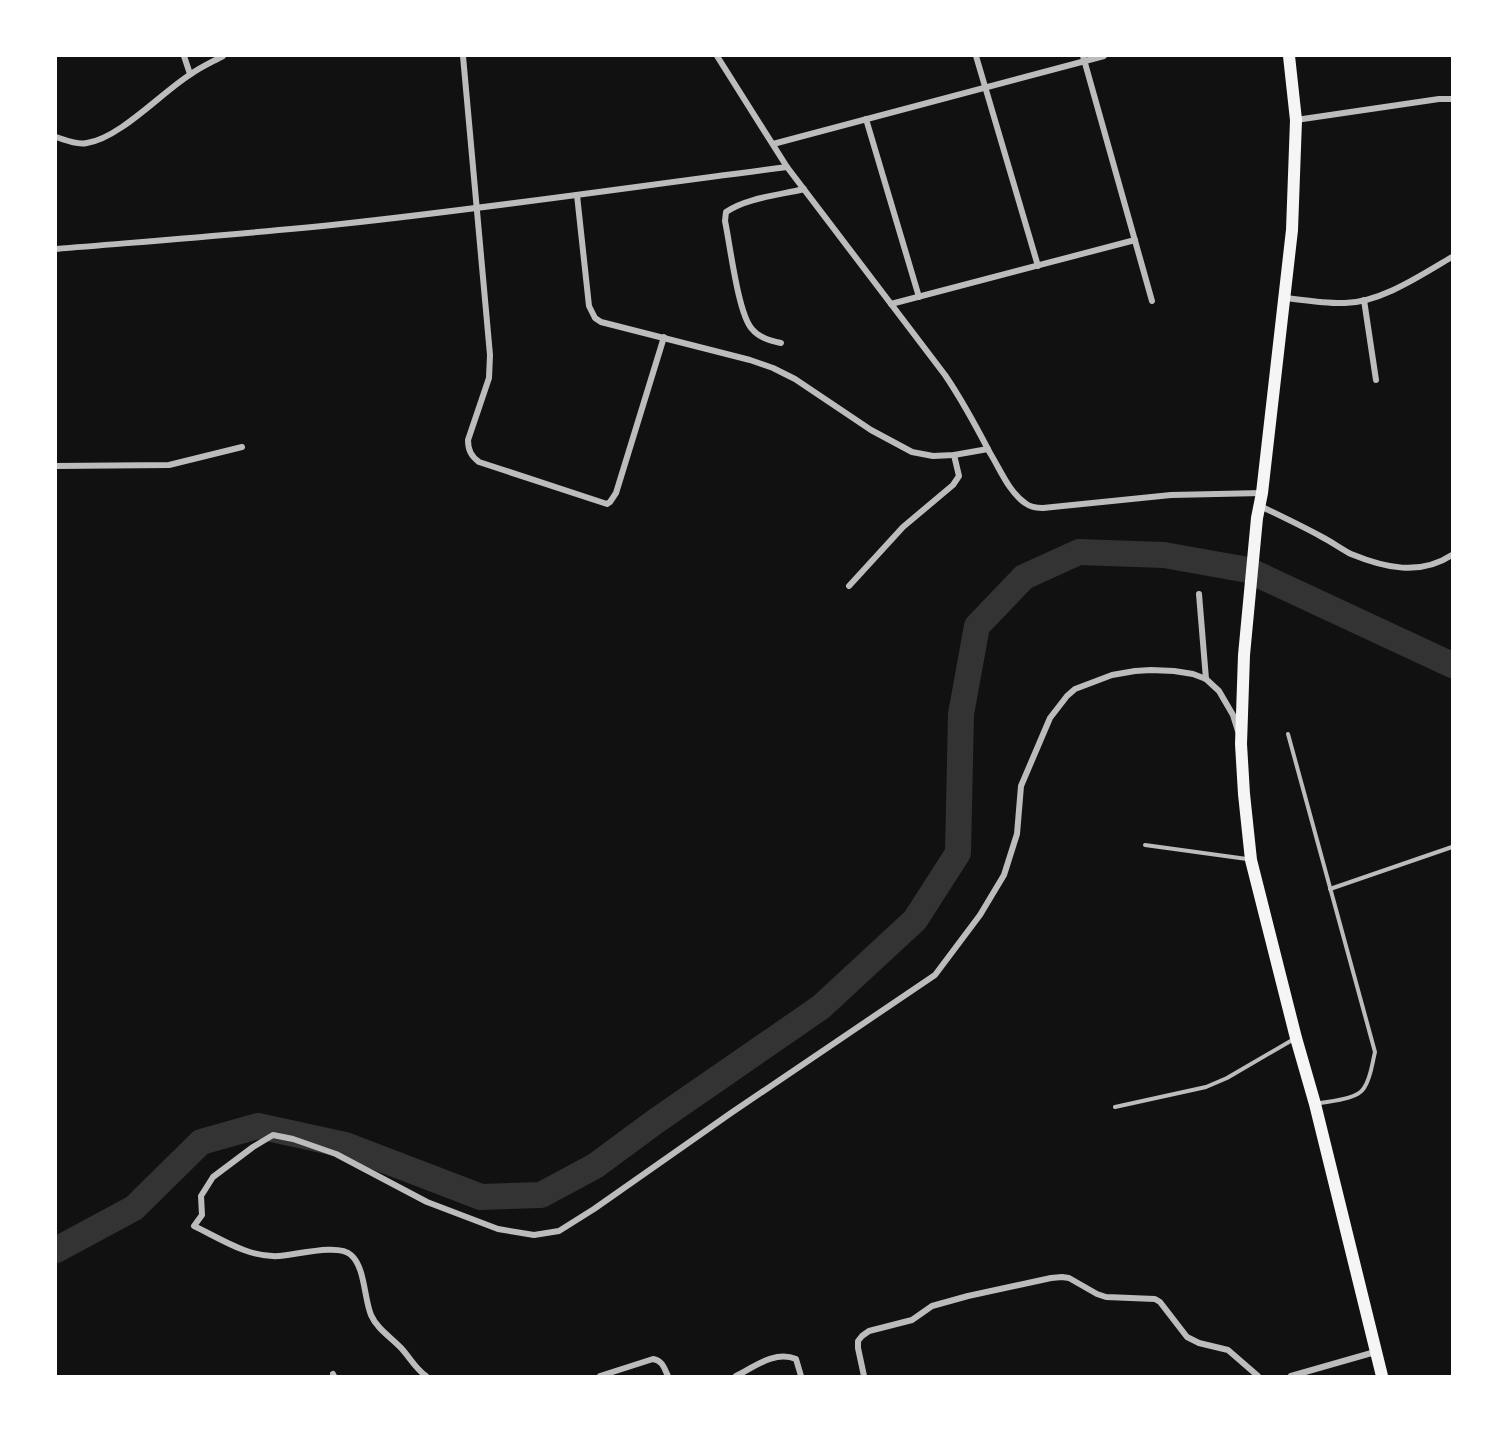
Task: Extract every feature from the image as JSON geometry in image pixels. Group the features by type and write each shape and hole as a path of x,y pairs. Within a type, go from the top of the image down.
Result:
{"highway":[{"path":"1288,56 1296,120 1292,230 1259,506 1244,655 1241,744 1244,794 1251,860 1315,1104 1382,1377"}],"street":[{"path":"184,56 190,74"},
{"path":"56,137 71,142 86,143 104,138 140,114 190,74 223,56"},
{"path":"463,56 490,367 489,378 468,440 473,457 479,462 607,504 616,493 664,337"},
{"path":"717,56 787,167 957,393 1012,489 1026,504 1043,508 1171,495 1259,506 1350,553 1382,564 1407,569 1419,568 1452,555"},
{"path":"976,56 1038,266"},
{"path":"772,144 1084,58 1104,56"},
{"path":"1084,58 1152,301"},
{"path":"1296,120 1452,99"},
{"path":"866,119 919,297"},
{"path":"56,249 255,232 476,208 787,167"},
{"path":"781,343 770,341 759,335 751,329 746,319 740,300 725,221 726,212 748,202 804,189"},
{"path":"577,195 588,298 591,312 601,322 773,368 795,379 871,430 912,452 933,456 988,449"},
{"path":"891,304 1135,240"},
{"path":"1284,298 1345,303 1364,300 1404,284 1452,257"},
{"path":"1364,300 1376,380"},
{"path":"56,466 169,465 242,447"},
{"path":"849,586 903,527 953,485 958,476 954,455"},
{"path":"1199,594 1206,680"},
{"path":"426,1377 374,1322 352,1255 345,1251 335,1250 278,1256 254,1254 239,1249 194,1226 202,1215 201,1196 213,1177 273,1135 293,1139 336,1154 427,1202 498,1229 534,1235 559,1231 935,975 980,915 1004,875 1017,834 1021,786 1050,718 1075,689 1112,675 1135,671 1174,671 1192,674 1206,680 1219,691 1227,702 1241,744"},
{"path":"864,1377 858,1341 869,1331 912,1320 932,1306 1024,1283 1062,1277 1069,1278 1106,1297 1155,1299 1160,1302 1187,1337 1199,1343 1228,1350 1258,1377"},
{"path":"1291,1377 1375,1352"},
{"path":"736,1377 780,1356 796,1359 801,1377"},
{"path":"600,1377 623,1373 653,1359 663,1365 668,1377"}],"lane":[{"path":"1288,734 1375,1052 1364,1090 1356,1096 1315,1104"},
{"path":"1145,845 1251,860"},
{"path":"1330,889 1452,847"},
{"path":"1115,1107 1206,1087 1227,1078 1296,1038"}],"waterway":[{"path":"56,1250 134,1208 201,1142 258,1126 345,1145 481,1197 541,1195 595,1166 821,1007 915,920 958,853 961,714 977,626 1024,577 1079,552 1164,555 1248,570 1452,665"}]}
